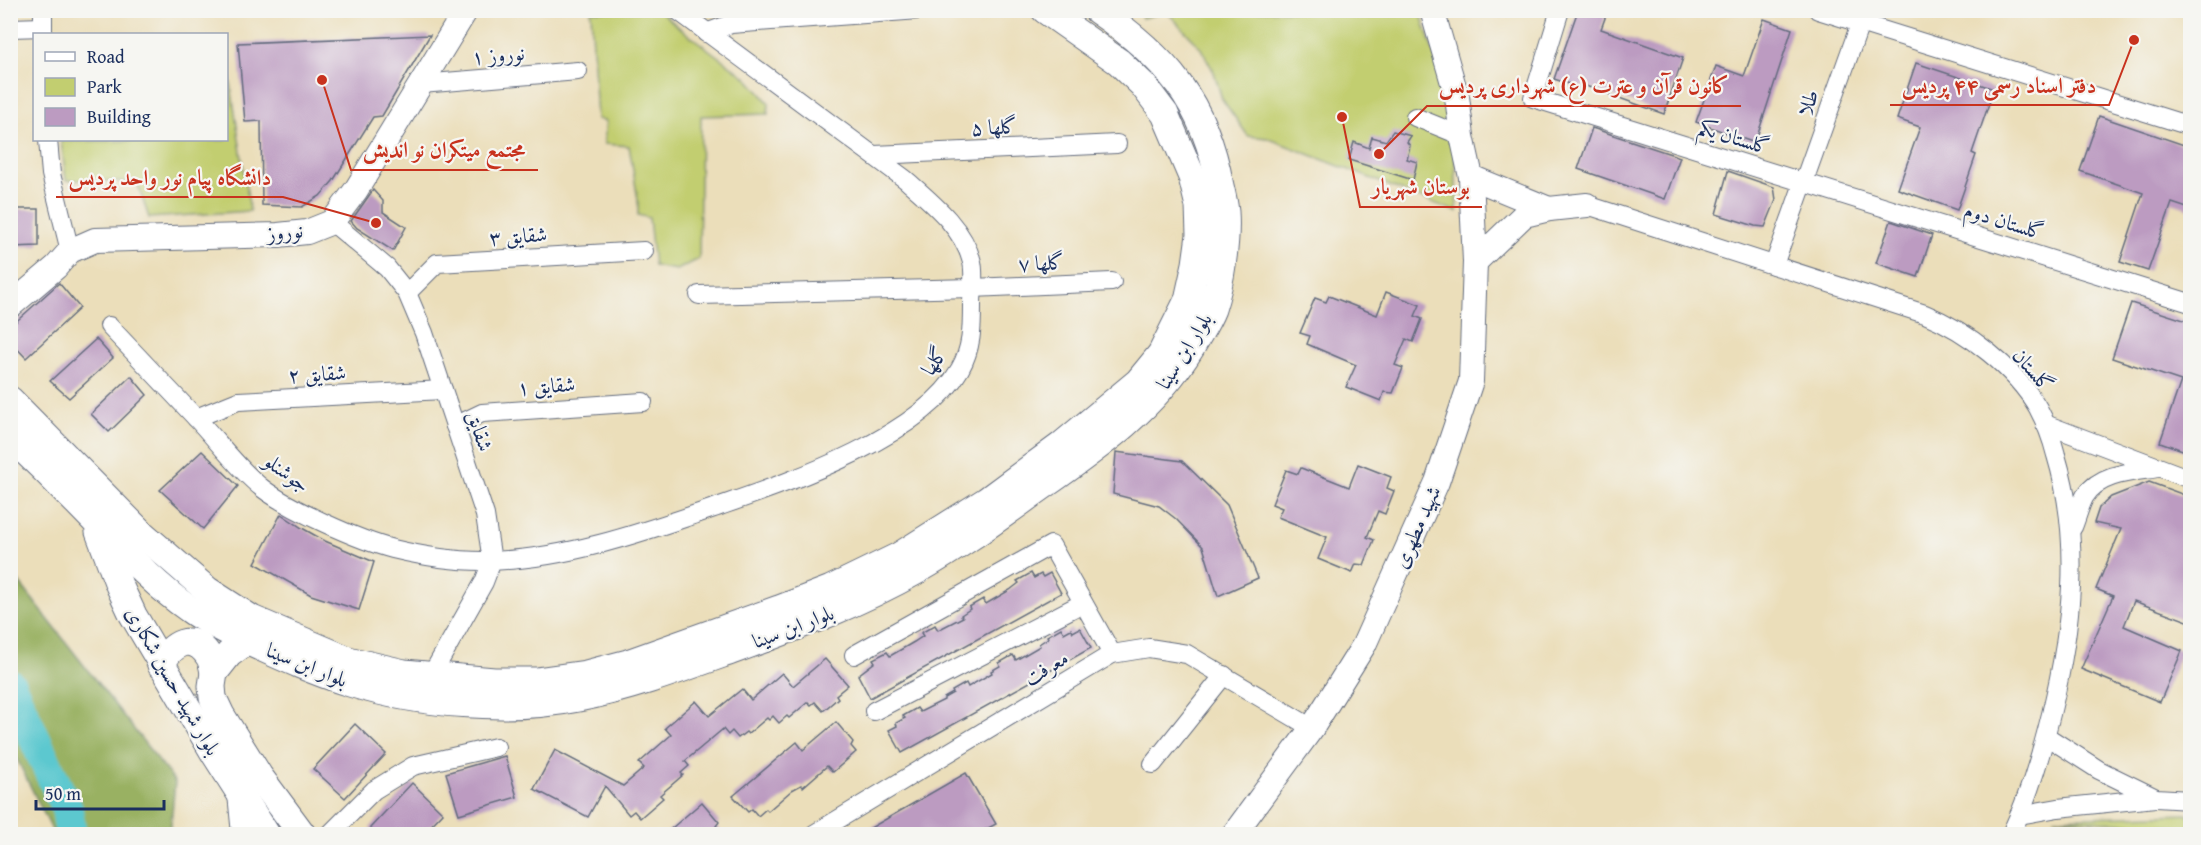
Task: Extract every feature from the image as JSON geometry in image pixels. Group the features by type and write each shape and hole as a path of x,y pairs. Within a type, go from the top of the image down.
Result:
{"main road":[{"name":"بلوار ابن سینا","path":"10,436 144,572 185,607 209,623 250,630 348,660 404,673 494,681 536,681 586,674 628,663 831,589 899,556 959,519 1062,445 1138,382 1161,354 1188,300 1198,254 1199,206 1192,177 1165,114 1143,85 1119,62 1045,10"},
{"name":"بلوار ابن سینا","path":"10,400 140,532 177,566 250,630 299,665 353,684 395,694 445,702 516,705 576,699 633,684 714,657 831,613 877,592 920,569 975,534 1078,462 1152,400 1177,370 1200,334 1212,309 1220,274 1225,212 1216,163 1207,134 1183,90 1159,59 1097,10"},
{"name":"بلوار شهید حسین شکاری","path":"94,519 119,585 161,665 266,834"},
{"name":"بلوار شهید حسین شکاری","path":"250,630 214,673 213,698 221,715 260,776 302,834"},
{"path":"161,665 167,653 175,645 189,642 201,646 210,656 214,673"}],"street":[{"name":"نوروز","path":"10,306 56,267 70,251 96,240 278,235 307,232 332,222 356,190 466,10"},
{"name":"گلها","path":"492,561 543,556 662,526 741,499 858,452 898,428 944,390 960,369 972,339 973,263 958,233 934,205 874,155 677,10"},
{"path":"706,33 731,24 919,10"},
{"name":"شهید مطهری","path":"1234,834 1312,729 1365,645 1437,482 1471,381 1475,262 1471,177 1457,97 1432,10"},
{"name":"گلستان یکم","path":"1560,10 1533,98 1804,182"},
{"path":"1818,10 2190,126"},
{"path":"10,28 43,24"},
{"name":"طلا","path":"1774,265 1860,24"},
{"name":"نوروز ۱","path":"421,84 578,71"},
{"path":"1415,117 1462,136"},
{"path":"48,141 51,174 70,251"},
{"name":"گلها ۵","path":"874,155 1117,144"},
{"path":"1471,177 1549,209"},
{"name":"گلستان دوم","path":"1804,182 2190,303"},
{"path":"1475,262 1524,216 1549,209 1587,205"},
{"name":"گلستان","path":"1587,205 1925,314 1948,324 1970,338 2018,382 2038,408 2060,467 2068,500 2073,569 2066,649 2046,736 2011,834"},
{"name":"شقایق","path":"332,222 387,268 407,293 424,333 485,515 492,561"},
{"name":"شقایق ۳","path":"407,293 437,263 644,250"},
{"name":"گلها ۷","path":"699,295 1112,282"},
{"name":"جوشنلو","path":"109,326 262,488 303,512 392,549 434,556 492,561"},
{"name":"شقایق ۲","path":"196,418 238,401 443,390"},
{"name":"شقایق ۱","path":"455,426 482,412 643,402"},
{"path":"2045,424 2190,479"},
{"path":"2071,531 2084,497 2092,488 2118,475 2160,468"},
{"path":"854,655 1051,546 1112,654"},
{"path":"431,676 484,582 492,561"},
{"path":"873,711 1083,603"},
{"name":"معرفت","path":"814,834 1112,654 1149,648 1187,654 1312,729"},
{"path":"1153,764 1224,675"},
{"path":"2046,736 2099,771 2156,798"},
{"path":"330,834 374,790 413,766 496,747"},
{"path":"240,794 244,834"},
{"path":"2019,815 2058,808 2156,798 2190,800"}],"green space":[{"path":"591,11 660,11 747,78 769,103 768,114 701,116 699,259 677,270 654,266 649,218 638,215 638,200 629,146 604,144 606,121 597,119"},
{"path":"1140,11 1420,11 1447,95 1455,155 1457,212 1267,138 1248,136 1222,99 1214,72 1200,47 1167,12 1142,18"},
{"path":"228,67 250,211 149,218 137,182 66,180 61,141 228,141"},
{"path":"11,574 175,782 170,834 54,834 11,747"},
{"path":"2190,814 2190,828 2054,818"}],"building":[{"path":"1578,10 1608,10 1601,29 1683,58 1664,114 1583,85 1582,88 1554,79"},
{"path":"1764,19 1792,29 1755,143 1696,122 1716,66 1744,76"},
{"path":"430,35 382,116 373,117 333,181 320,196 302,207 262,205 261,121 245,122 238,43"},
{"path":"1916,63 1994,89 1972,153 1976,155 1957,210 1898,189 1920,127 1897,119"},
{"path":"2099,116 2190,147 2190,209 2172,203 2148,271 2120,262 2143,193 2080,171"},
{"path":"1592,128 1680,157 1665,199 1578,169"},
{"path":"1393,131 1411,136 1407,142 1410,146 1407,159 1417,162 1413,180 1349,160 1354,142 1369,148 1372,137 1386,141"},
{"path":"1728,171 1774,187 1776,200 1765,227 1716,214"},
{"path":"373,190 383,201 383,212 406,227 393,251 357,228 351,221"},
{"path":"18,209 39,209 39,246 10,247 10,230 18,230"},
{"path":"1891,221 1932,235 1918,277 1876,263"},
{"path":"59,283 80,308 26,358 10,341 10,327"},
{"path":"1386,292 1420,305 1415,316 1422,319 1413,342 1406,339 1395,365 1403,368 1393,393 1384,392 1381,401 1346,387 1356,365 1307,344 1310,336 1300,333 1315,298 1326,302 1329,296 1377,315"},
{"path":"2131,303 2190,322 2190,445 2188,452 2160,442 2181,381 2112,358"},
{"path":"96,339 113,358 69,398 50,381"},
{"path":"131,376 147,395 109,432 91,414"},
{"path":"202,451 238,486 203,529 160,490"},
{"path":"1116,452 1182,461 1227,505 1258,578 1218,596 1203,547 1176,519 1159,506 1113,494"},
{"path":"1358,464 1391,477 1387,488 1394,491 1385,514 1378,511 1367,537 1374,540 1364,565 1356,564 1352,573 1318,559 1327,537 1278,517 1282,508 1272,504 1286,470 1298,474 1301,468 1349,487"},
{"path":"2149,482 2190,497 2190,622 2134,601 2124,626 2182,651 2160,702 2081,669 2113,596 2096,589 2121,529 2094,523 2099,508 2111,497"},
{"path":"281,514 325,541 374,562 359,610 311,595 255,563"},
{"path":"1031,573 1034,578 1050,573 1061,593 870,698 858,675 875,662 873,659 887,652 890,656 923,636 921,633 935,625 938,630 963,617 961,615 970,609 969,607 983,599 986,604 1010,590 1019,583 1017,581"},
{"path":"1061,628 1064,633 1080,628 1091,648 902,753 889,730 905,718 903,716 917,708 920,712 944,700 953,693 952,691 966,683 968,687 992,673 991,671 1000,666 999,663 1013,655 1016,660 1040,646 1039,644 1048,638 1047,636"},
{"path":"825,659 848,685 836,695 838,698 823,711 815,702 811,705 808,702 789,718 787,716 779,723 773,716 769,720 767,718 748,734 746,732 738,738 732,731 728,735 723,729 685,761 689,766 681,773 683,775 660,795 663,798 640,818 634,811 629,815 605,786 588,817 534,789 555,750 623,786 644,768 639,763 671,735 665,728 696,701 709,716 742,689 751,700 782,673 793,686"},
{"path":"836,722 853,742 851,746 856,752 833,772 827,766 803,787 801,785 792,790 768,811 766,809 758,816 752,809 748,812 733,796 797,742 803,750"},
{"path":"355,724 386,754 345,798 313,769"},
{"path":"505,756 517,797 459,814 446,773"},
{"path":"966,773 996,824 977,834 860,834"},
{"path":"412,783 443,813 423,834 377,834 370,828"},
{"path":"702,802 719,822 716,826 723,834 665,834"}],"waterway":[{"path":"10,685 67,809 71,834"}],"place":[{"name":"دفتر اسناد رسمی ۴۴ پردیس","path":"2134,40"},
{"name":"مجتمع میتکران نو اندیش","path":"322,80"},
{"name":"بوستان شهریار","path":"1342,117"},
{"name":"کانون قرآن و عترت (ع) شهرداری پردیس","path":"1379,154"},
{"name":"دانشگاه پیام نور واحد پردیس","path":"376,223"}]}
